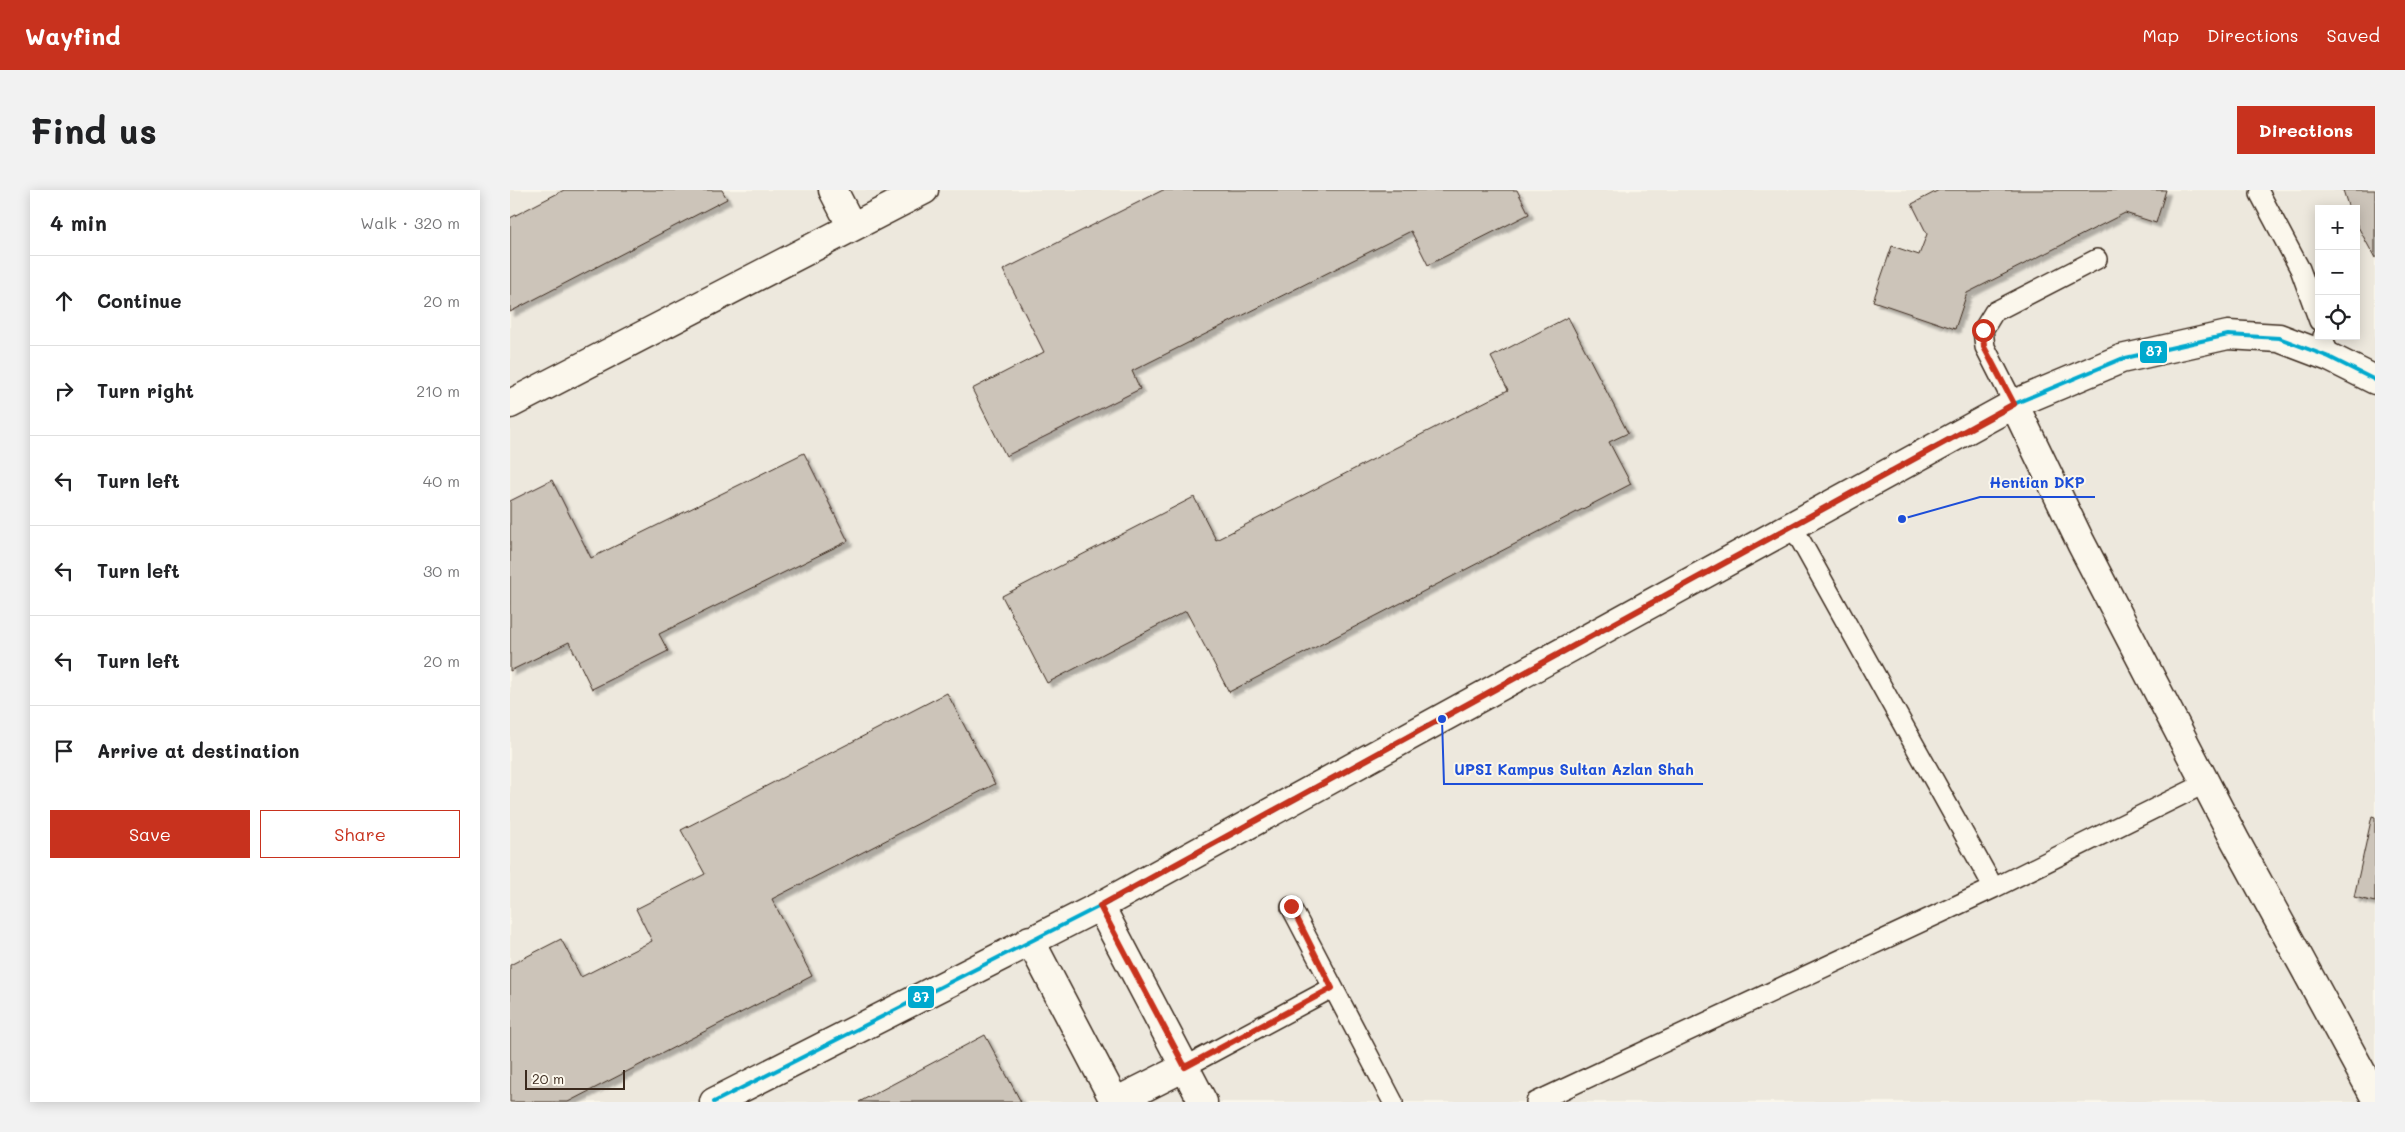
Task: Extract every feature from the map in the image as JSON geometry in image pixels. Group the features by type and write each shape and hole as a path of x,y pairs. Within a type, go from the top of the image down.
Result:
{"street":[{"path":"833,190 852,227"},
{"path":"510,404 924,190"},
{"path":"714,1102 1100,906 2014,404 2121,359 2228,335 2279,338 2326,347 2375,380"},
{"path":"2014,404 2081,543 2206,783 2375,1097"},
{"path":"1100,906 1203,1102"},
{"path":"1030,940 1115,1102 1185,1067"}],"lane":[{"path":"2260,194 2300,269 2315,310"},
{"path":"2014,404 1984,347 1983,330 1994,312 2097,259"},
{"path":"1793,526 1994,888"},
{"path":"1536,1102 1994,888 2206,783"},
{"path":"1291,906 1393,1102"},
{"path":"1185,1067 1332,988"}],"shaded area":[{"path":"510,190 2375,190 2375,1102 510,1102"}],"building":[{"path":"564,190 722,190 727,199 510,312 510,218"},
{"path":"1163,190 1517,190 1529,214 1428,265 1411,231 1132,371 1140,389 1006,456 972,389 1044,352 1003,270"},
{"path":"1939,190 2166,190 2156,223 2125,213 1967,293 1955,329 1873,301 1892,246 1919,255 1927,234 1912,204"},
{"path":"2343,190 2375,190 2375,258 2360,230 2360,205 2348,205"},
{"path":"1568,317 1628,433 1609,442 1631,484 1229,692 1186,611 1047,683 1002,596 1194,497 1216,540 1508,390 1491,357"},
{"path":"804,453 848,541 659,634 668,651 592,689 569,642 510,671 510,501 552,480 591,558"},
{"path":"947,693 995,784 772,899 812,976 568,1102 510,1102 510,965 561,939 581,977 652,941 636,909 705,874 681,830"},
{"path":"2372,816 2375,817 2375,902 2354,897"},
{"path":"985,1035 1021,1102 859,1102"}],"transit line":[{"name":"87","path":"714,1102 1100,906 2014,404 2121,359 2228,335 2279,338 2329,357 2375,380"}],"place":[{"name":"Hentian DKP","path":"1902,519"},
{"name":"UPSI Kampus Sultan Azlan Shah","path":"1442,719"}],"route":[{"path":"1291,906 1332,988 1185,1067 1100,906 2014,404 1984,347 1983,330"}]}
